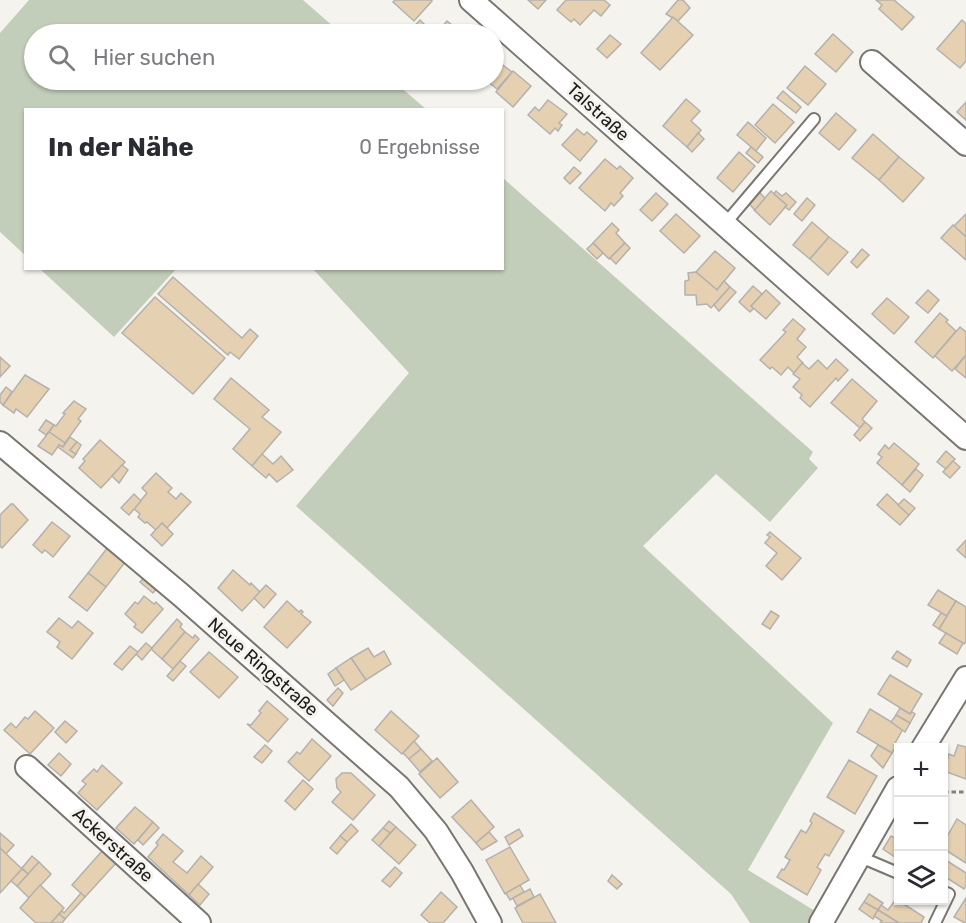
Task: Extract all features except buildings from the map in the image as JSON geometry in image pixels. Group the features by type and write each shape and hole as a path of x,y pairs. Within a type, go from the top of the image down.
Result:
{"street":[{"name":"Talstraße","path":"471,0 498,24"},
{"name":"Talstraße","path":"504,29 966,438"},
{"path":"872,62 966,144"},
{"name":"Neue Ringstraße","path":"0,443 181,595 399,787 436,831 490,923"},
{"path":"926,743 966,678"},
{"name":"Ackerstraße","path":"27,767 199,923"},
{"path":"820,923 894,795"}],"lane":[{"path":"724,225 814,119"},
{"path":"858,856 894,871"},
{"path":"935,923 942,905"}],"path":[{"path":"948,792 966,792"}],"green space":[{"path":"29,0 303,0 331,24 24,24 24,90 404,90 425,108 24,108 24,254 0,232 0,33"},
{"path":"504,179 813,452 809,459 818,468 770,522 716,474 643,546 833,723 748,870 815,911 808,923 750,923 731,894 296,506 409,373 314,270 504,270"},
{"path":"41,270 175,270 114,337"}]}
